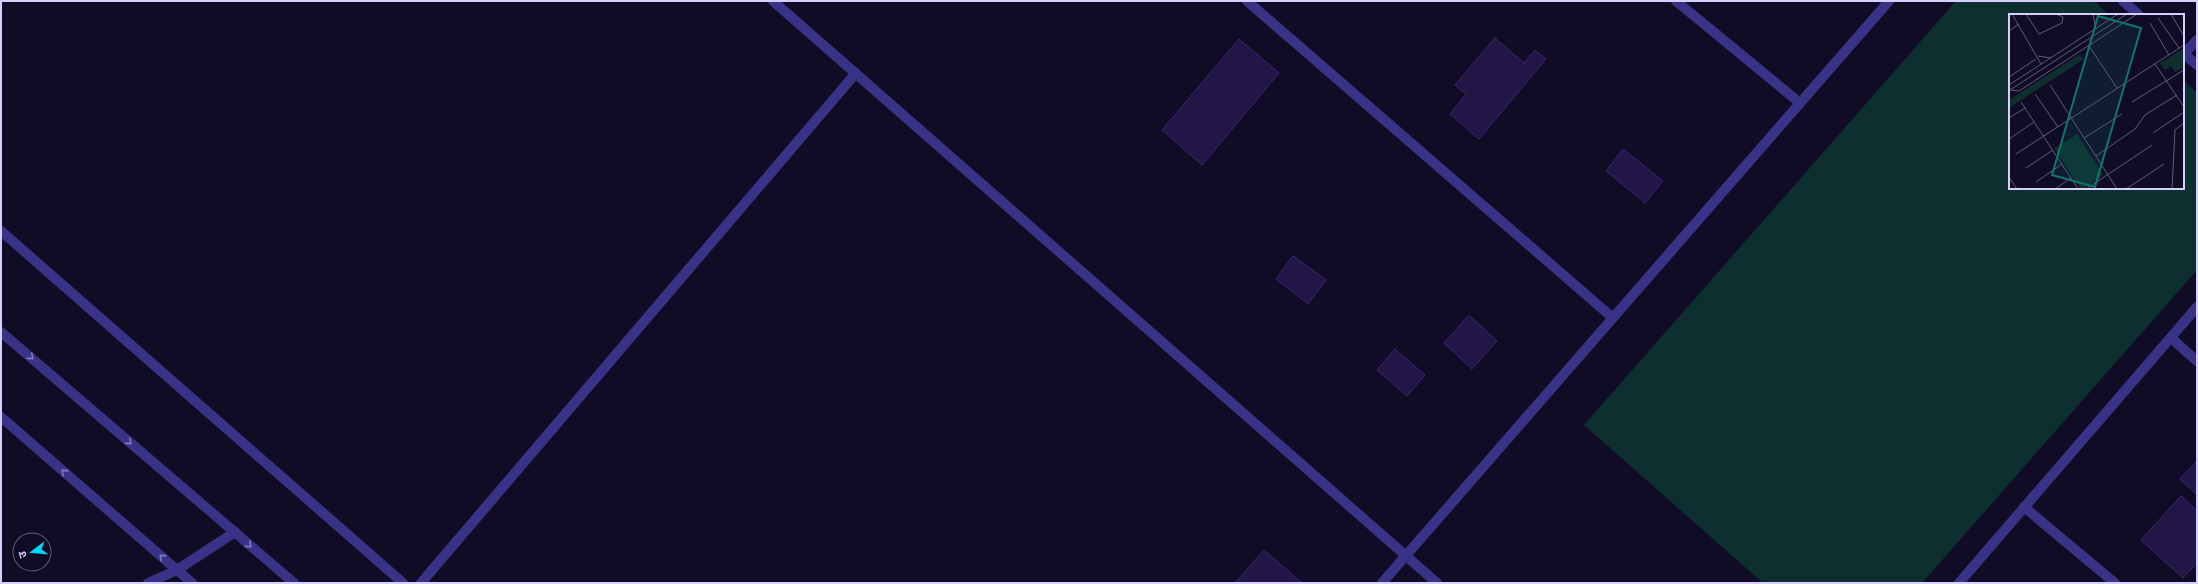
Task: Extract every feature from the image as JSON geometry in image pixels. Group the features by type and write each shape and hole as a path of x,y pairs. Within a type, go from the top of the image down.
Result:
{"street":[{"path":"773,1 1438,583"},
{"path":"1247,1 1613,318"},
{"path":"1676,1 1800,103"},
{"path":"1382,583 1889,1"},
{"path":"2123,1 2138,14"},
{"path":"2197,40 2184,54 2197,65"},
{"path":"421,583 856,73"},
{"path":"1,231 403,583"},
{"path":"1959,583 2197,307"},
{"path":"1,332 294,583"},
{"path":"2170,338 2197,361"},
{"path":"1,417 192,583"},
{"path":"2024,507 2115,583"},
{"path":"148,583 177,570 235,532"}],"green space":[{"path":"1956,1 2094,1 2108,14 2009,14 2009,189 2184,189 2184,81 2197,93 2197,270 1922,583 1763,583 1584,425"}],"building":[{"path":"1495,38 1524,63 1535,50 1546,59 1479,139 1450,114 1466,94 1455,85"},
{"path":"1239,39 1279,73 1202,165 1162,130"},
{"path":"1623,149 1663,181 1645,203 1606,171"},
{"path":"1293,256 1326,280 1308,304 1276,279"},
{"path":"1469,315 1497,341 1472,369 1444,343"},
{"path":"1395,349 1425,375 1407,396 1377,370"},
{"path":"2197,461 2197,495 2180,479"},
{"path":"2181,496 2197,511 2197,563 2183,578 2141,540"},
{"path":"1264,550 1302,583 1235,583"}]}
